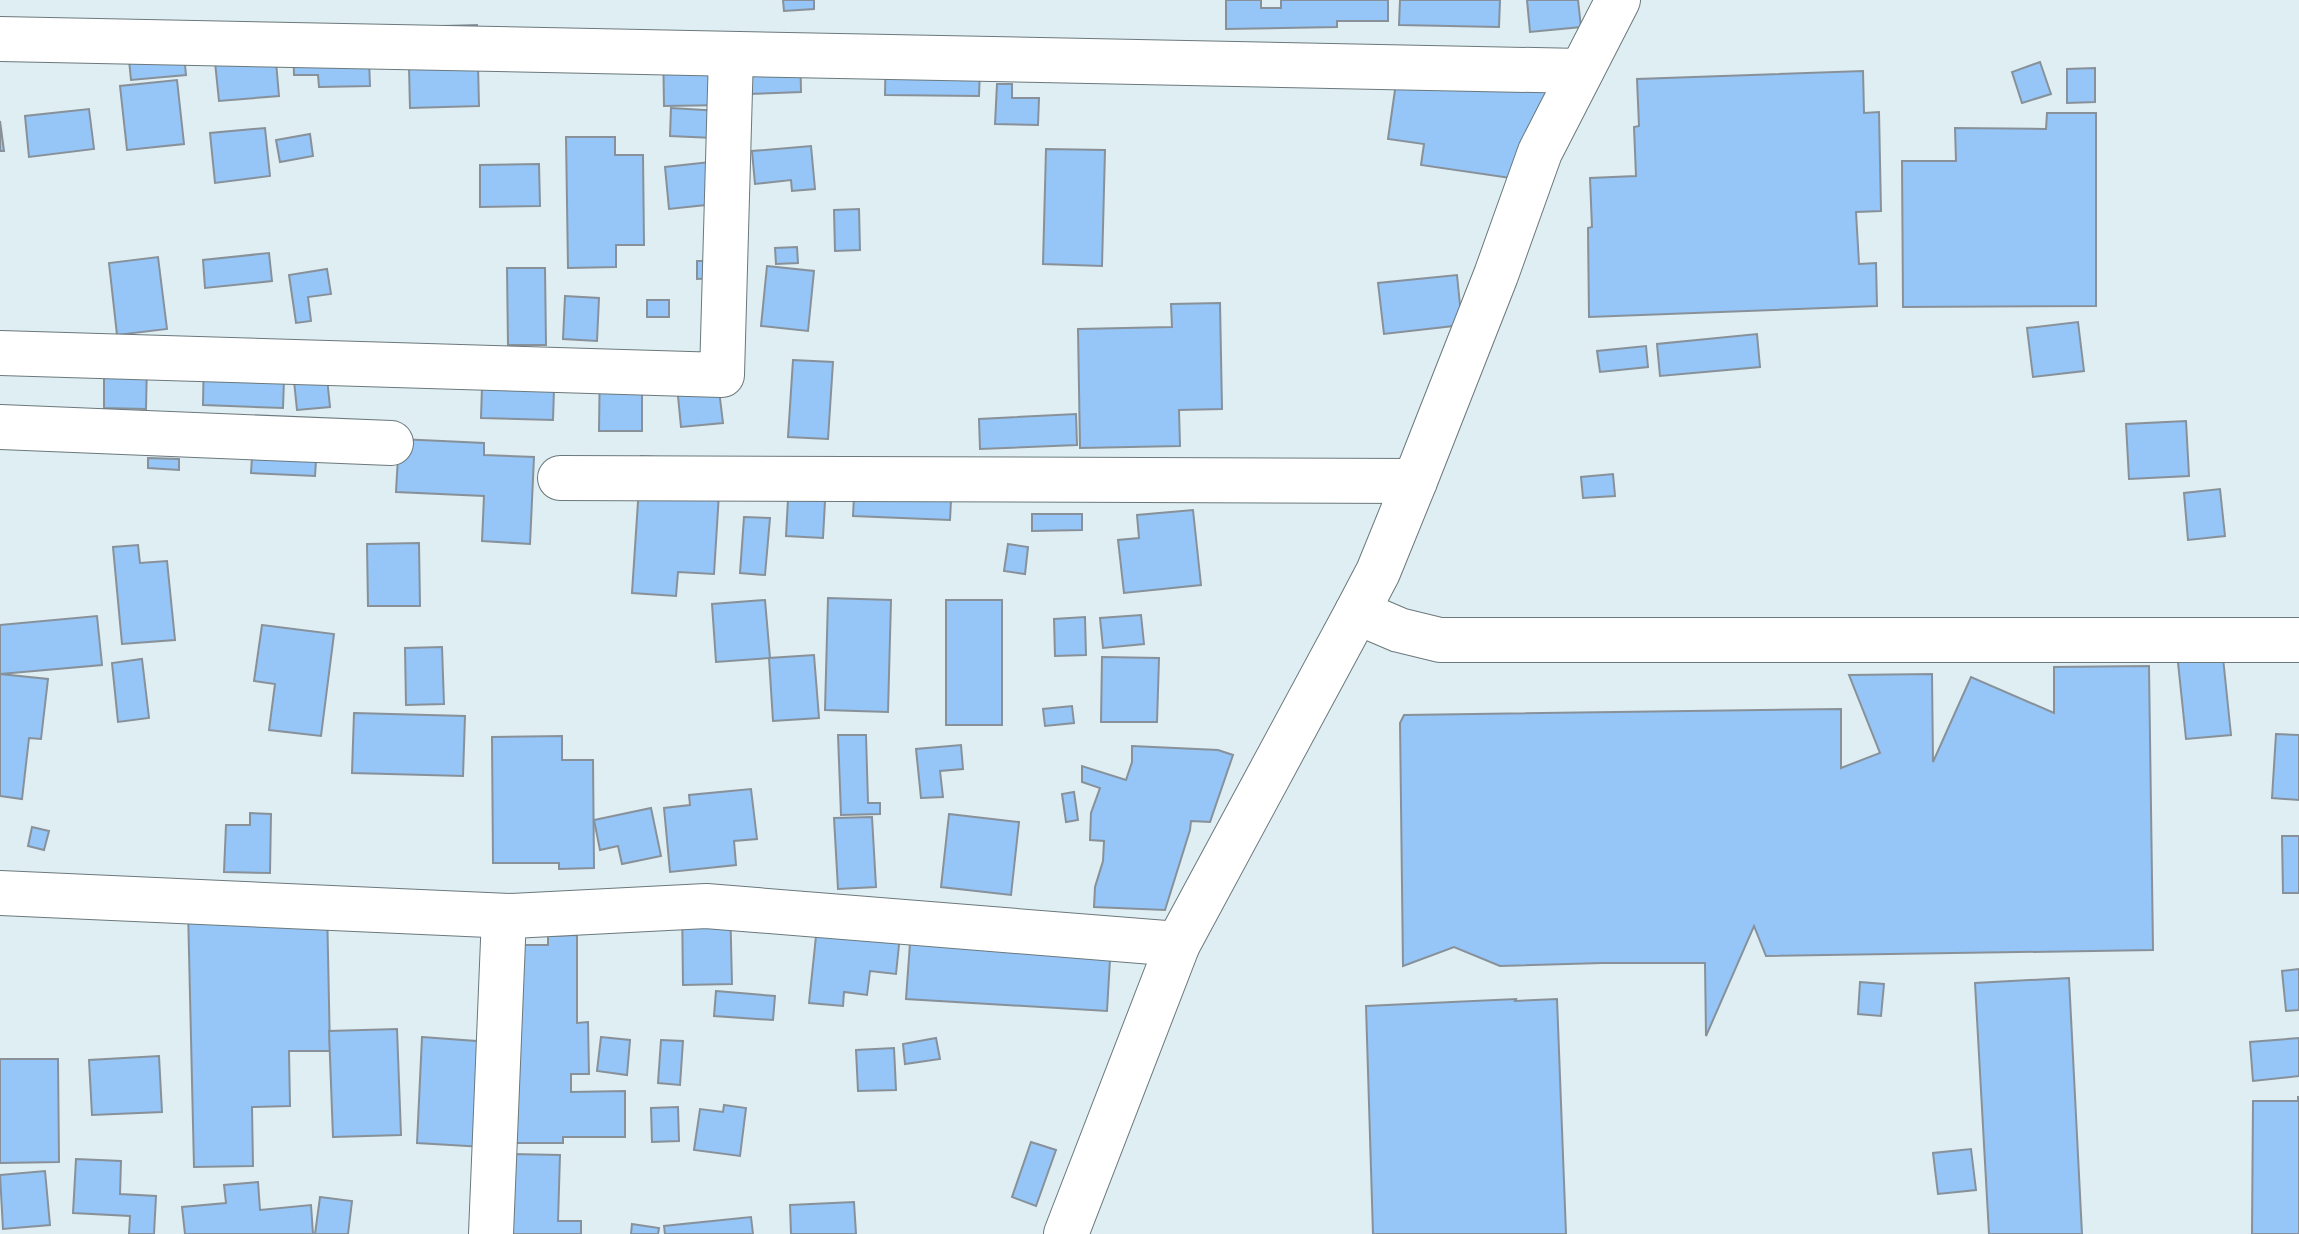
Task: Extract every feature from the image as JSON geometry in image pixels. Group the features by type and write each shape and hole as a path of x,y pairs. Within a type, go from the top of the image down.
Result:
{"street":[{"path":"1066,1234 1178,944 1378,572 1490,290 1540,152 1618,0"},
{"path":"0,39 1581,71"},
{"path":"0,353 722,375 731,54"},
{"path":"0,427 391,443"},
{"path":"560,478 1415,481"},
{"path":"1357,612 1399,630 1440,640 2299,640"},
{"path":"0,893 504,916 706,906 1178,944"},
{"path":"491,1234 504,916"}],"building":[{"path":"783,0 814,0 814,9 784,11"},
{"path":"1226,0 1261,0 1261,8 1281,8 1281,0 1388,0 1388,21 1337,21 1337,27 1226,29"},
{"path":"1400,0 1500,0 1499,27 1399,25"},
{"path":"1527,0 1578,0 1581,27 1530,32"},
{"path":"181,24 186,75 131,80 126,30"},
{"path":"477,25 479,106 410,108 408,27"},
{"path":"273,27 279,96 219,101 212,33"},
{"path":"368,33 370,86 319,87 318,75 294,75 293,36"},
{"path":"886,38 981,40 979,96 885,95"},
{"path":"728,41 728,105 664,106 663,42"},
{"path":"800,43 801,92 749,94 747,45"},
{"path":"1399,62 1553,84 1538,182 1421,165 1424,144 1388,139"},
{"path":"2040,62 2051,94 2022,103 2012,72"},
{"path":"2095,68 2095,102 2067,103 2067,69"},
{"path":"1863,71 1864,113 1879,112 1881,211 1856,212 1859,264 1876,263 1877,306 1589,317 1590,178 1636,176 1634,127 1639,126 1637,79"},
{"path":"177,80 184,144 127,150 120,86"},
{"path":"997,84 1012,84 1012,98 1039,98 1038,125 995,124"},
{"path":"671,108 737,112 736,139 670,136"},
{"path":"89,109 94,149 29,157 25,116"},
{"path":"2047,113 2096,113 2096,306 1903,307 1902,161 1956,161 1955,128 2046,129"},
{"path":"0,121 4,151 0,151"},
{"path":"265,128 270,176 215,183 210,133"},
{"path":"310,134 313,156 280,162 276,140"},
{"path":"566,137 615,137 615,155 643,155 644,245 616,245 616,267 568,268"},
{"path":"811,146 815,189 792,191 791,180 755,184 752,151"},
{"path":"1046,149 1105,150 1102,266 1043,264"},
{"path":"710,162 715,204 669,209 665,167"},
{"path":"539,164 540,206 480,207 480,165"},
{"path":"859,209 860,250 835,251 834,210"},
{"path":"797,247 798,263 776,264 775,248"},
{"path":"269,253 272,281 205,288 203,260"},
{"path":"158,257 167,329 117,335 109,263"},
{"path":"697,261 719,261 719,278 697,279"},
{"path":"767,266 814,271 808,331 761,326"},
{"path":"507,268 545,268 546,345 508,345"},
{"path":"327,269 331,294 308,297 311,321 296,323 289,275"},
{"path":"1457,275 1462,325 1384,334 1378,283"},
{"path":"565,296 599,298 597,341 563,339"},
{"path":"647,300 669,300 669,317 647,317"},
{"path":"1220,303 1222,409 1179,410 1180,446 1080,448 1078,329 1172,327 1171,304"},
{"path":"2078,322 2084,371 2033,377 2027,328"},
{"path":"1757,334 1760,367 1660,376 1657,344"},
{"path":"1646,346 1648,367 1600,372 1597,351"},
{"path":"324,348 330,407 297,410 291,352"},
{"path":"204,349 285,351 283,408 203,405"},
{"path":"483,356 555,358 553,420 481,418"},
{"path":"600,357 642,383 642,431 599,431"},
{"path":"104,359 147,360 146,409 104,408"},
{"path":"793,360 833,362 828,439 788,437"},
{"path":"718,382 723,423 681,427 677,386"},
{"path":"1076,414 1077,445 980,449 979,419"},
{"path":"2186,421 2189,476 2129,479 2126,424"},
{"path":"399,439 484,443 484,455 534,457 530,544 482,541 484,496 396,492"},
{"path":"253,441 317,444 315,476 251,473"},
{"path":"641,456 721,461 714,574 678,572 676,596 632,593"},
{"path":"148,458 179,459 179,470 148,468"},
{"path":"856,458 953,462 950,520 853,516"},
{"path":"1613,474 1615,496 1583,498 1581,477"},
{"path":"2220,489 2225,536 2188,540 2184,493"},
{"path":"788,499 825,501 823,538 786,536"},
{"path":"1193,510 1201,585 1124,593 1118,540 1139,538 1137,515"},
{"path":"1032,514 1082,514 1082,530 1032,531"},
{"path":"744,517 770,518 765,575 740,573"},
{"path":"419,543 420,606 368,606 367,544"},
{"path":"1008,544 1028,547 1025,574 1004,571"},
{"path":"138,545 140,563 167,561 175,640 122,644 113,547"},
{"path":"828,598 891,600 888,712 825,710"},
{"path":"765,600 770,658 716,662 712,604"},
{"path":"946,600 1002,600 1002,725 946,725"},
{"path":"1141,615 1144,644 1103,648 1100,618"},
{"path":"97,616 102,665 0,674 0,625"},
{"path":"1085,617 1086,655 1055,656 1054,619"},
{"path":"262,625 334,634 321,736 269,730 275,684 254,681"},
{"path":"442,647 444,704 406,705 405,648"},
{"path":"2222,648 2231,735 2186,739 2177,653"},
{"path":"814,655 819,718 773,721 769,658"},
{"path":"1102,657 1159,658 1157,722 1101,722"},
{"path":"142,659 149,718 118,722 112,663"},
{"path":"2149,666 2153,950 1766,956 1754,926 1706,1036 1705,963 1500,966 1454,947 1403,966 1400,723 1404,715 1841,709 1841,768 1880,753 1849,675 1932,674 1933,762 1971,677 2054,713 2054,667"},
{"path":"0,674 48,679 41,739 29,738 22,799 0,796"},
{"path":"1072,706 1074,723 1045,726 1043,709"},
{"path":"354,713 465,716 463,776 352,773"},
{"path":"2276,734 2299,735 2299,800 2272,798"},
{"path":"838,735 866,735 868,803 880,803 880,814 841,815"},
{"path":"562,736 562,760 593,760 594,868 559,869 559,863 493,863 492,737"},
{"path":"961,745 963,769 940,771 943,797 921,798 916,749"},
{"path":"1132,746 1218,750 1233,755 1210,822 1191,821 1165,910 1094,907 1104,841 1090,840 1091,813 1100,788 1082,782 1082,766 1126,780 1132,762"},
{"path":"751,789 757,839 734,841 736,865 670,872 664,808 690,805 689,795"},
{"path":"1074,792 1078,820 1066,822 1062,794"},
{"path":"651,808 661,856 622,864 618,846 600,850 594,820"},
{"path":"250,813 271,814 270,873 224,872 226,825 250,825"},
{"path":"949,814 1019,822 1011,895 941,887"},
{"path":"872,817 876,887 838,889 834,818"},
{"path":"32,827 49,831 44,850 28,846"},
{"path":"2282,836 2299,836 2299,893 2283,893"},
{"path":"730,901 732,984 683,985 682,902"},
{"path":"327,906 330,1051 289,1051 290,1106 252,1107 253,1166 194,1167 188,909"},
{"path":"818,917 901,925 896,974 870,971 867,995 844,992 843,1006 809,1003"},
{"path":"911,929 1111,942 1107,1011 906,999"},
{"path":"577,935 577,1023 588,1022 589,1074 571,1074 571,1092 625,1091 625,1137 563,1137 563,1143 513,1143 511,945 548,945 548,936"},
{"path":"2299,969 2299,1010 2286,1011 2282,971"},
{"path":"2069,978 2082,1234 1989,1234 1975,983"},
{"path":"1860,982 1884,984 1881,1016 1858,1014"},
{"path":"716,991 775,996 773,1020 714,1016"},
{"path":"1557,999 1566,1234 1373,1234 1366,1006"},
{"path":"397,1029 401,1135 333,1137 329,1031"},
{"path":"422,1037 490,1042 484,1147 417,1143"},
{"path":"601,1037 630,1040 627,1075 597,1071"},
{"path":"936,1038 940,1059 905,1064 903,1044"},
{"path":"2299,1038 2299,1076 2253,1081 2250,1042"},
{"path":"661,1040 683,1041 680,1085 658,1083"},
{"path":"894,1048 896,1090 858,1091 856,1050"},
{"path":"159,1056 162,1112 92,1115 89,1060"},
{"path":"0,1059 58,1059 59,1162 0,1163"},
{"path":"2298,1097 2299,1234 2252,1234 2253,1101 2298,1101"},
{"path":"724,1105 746,1108 740,1156 694,1150 700,1109 723,1112"},
{"path":"678,1107 679,1141 652,1142 651,1108"},
{"path":"1031,1142 1056,1150 1036,1206 1012,1197"},
{"path":"1971,1149 1976,1190 1938,1194 1933,1153"},
{"path":"511,1154 560,1155 558,1221 581,1221 581,1234 510,1234"},
{"path":"76,1159 121,1161 120,1194 156,1196 154,1234 129,1234 130,1216 73,1213"},
{"path":"45,1171 50,1225 3,1229 0,1175"},
{"path":"258,1182 260,1210 311,1205 313,1234 185,1234 182,1207 226,1203 224,1185"},
{"path":"320,1197 352,1201 348,1234 315,1234"},
{"path":"854,1202 856,1234 791,1234 790,1205"},
{"path":"751,1217 753,1234 665,1234 664,1226"},
{"path":"632,1224 659,1228 658,1234 631,1234"}]}
